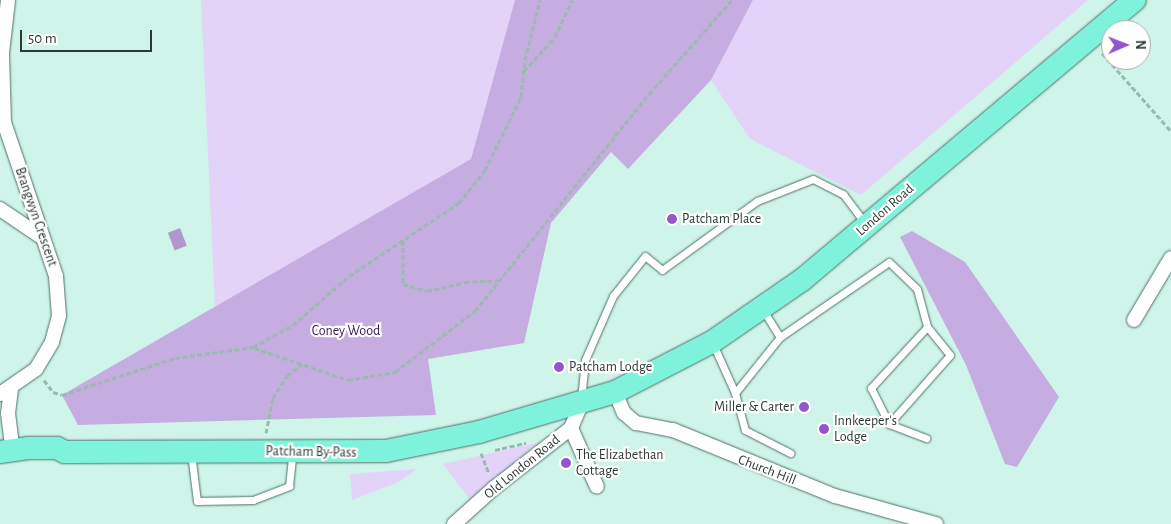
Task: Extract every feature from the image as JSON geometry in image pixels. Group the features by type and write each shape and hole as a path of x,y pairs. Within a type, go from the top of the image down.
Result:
{"highway":[{"name":"London Road","path":"615,392 712,342 762,308 868,226 1135,0"},
{"name":"Patcham By-Pass","path":"6,452 28,448 57,448 65,452 386,451 479,432 580,404 615,392"}],"street":[{"name":"Brangwyn Crescent","path":"6,452 8,413 4,390 36,369 52,342 59,316 56,276 40,236 2,124 1,52 8,0"},
{"path":"0,209 40,236"},
{"path":"1134,320 1171,258"},
{"name":"Church Hill","path":"615,392 624,413 636,423 673,430 835,496 936,524"},
{"name":"Old London Road","path":"454,524 494,488 571,428 580,404"},
{"path":"571,428 597,487"}],"lane":[{"path":"580,404 585,360 612,296 645,256 662,270 757,201 813,179 843,194 868,226"},
{"path":"735,393 780,337 888,262 917,289 927,327 950,355 889,424"},
{"path":"762,308 780,337"},
{"path":"926,438 889,424 871,388 927,327"},
{"path":"712,342 735,393 745,430 790,453"},
{"path":"190,452 197,501 254,500 289,486 293,452"}],"path":[{"path":"36,369 53,392 62,395 175,358 253,347 293,324 349,276 459,202 486,170 521,97 524,72 540,0"},
{"path":"524,72 555,37 572,0"},
{"path":"253,347 348,380 395,372 475,310 649,94 732,0"},
{"path":"1091,39 1124,81 1171,131"},
{"path":"403,240 403,284 427,291 465,282 498,280"},
{"path":"266,436 273,398 287,376 303,364"},
{"path":"481,453 494,488"}],"shaded area":[{"path":"201,0 515,0 471,159 215,308"},
{"path":"753,0 1088,0 861,195 750,139 711,80"},
{"path":"180,228 187,246 175,250 168,233"},
{"path":"537,443 471,501 443,464"},
{"path":"417,469 399,482 352,500 350,474"}],"green space":[{"name":"Coney Wood","path":"515,0 753,0 711,80 628,169 611,152 551,223 524,343 428,359 436,415 78,425 62,395 471,159"},
{"path":"912,231 965,262 1059,397 1017,467 1005,464 966,365 900,237"}],"place":[{"name":"Patcham Place","path":"672,219"},
{"name":"Patcham Lodge","path":"559,367"},
{"name":"Miller & Carter","path":"804,407"},
{"name":"Innkeeper's Lodge","path":"824,429"},
{"name":"The Elizabethan Cottage","path":"566,463"}]}
